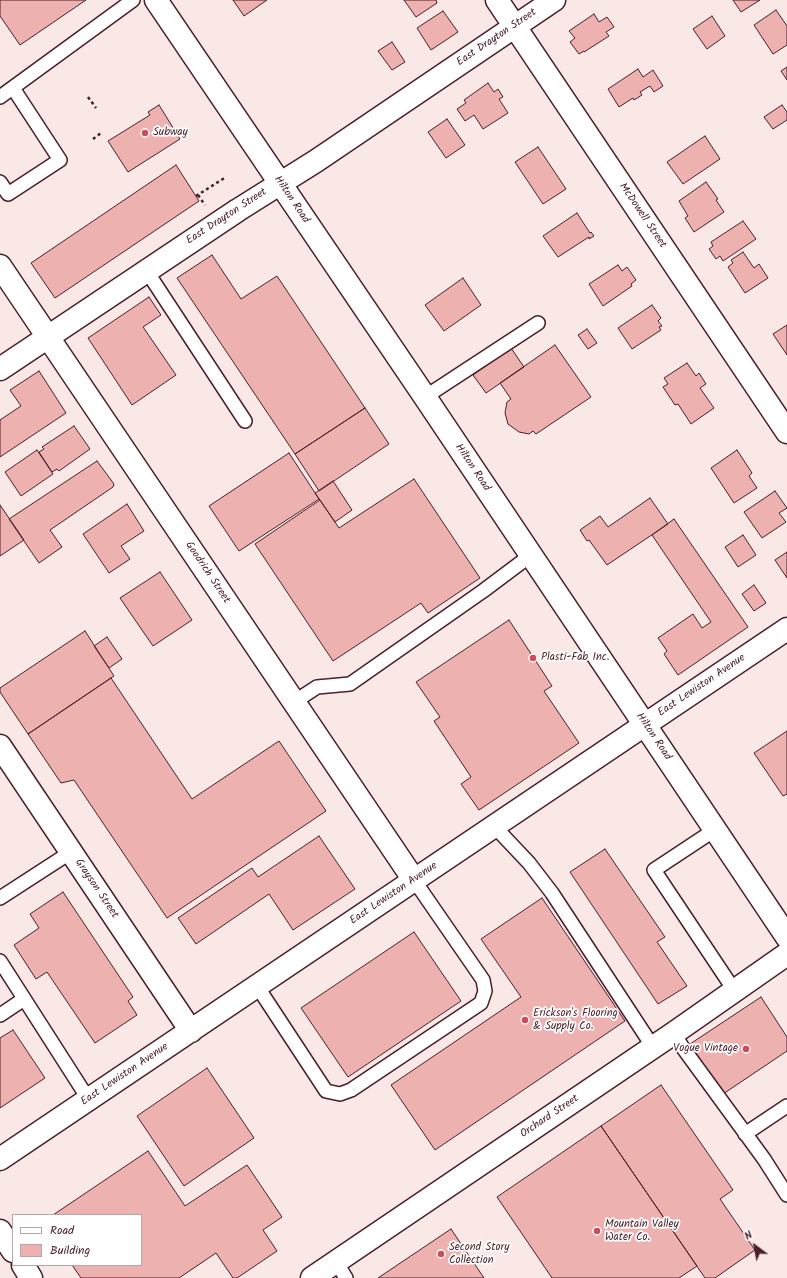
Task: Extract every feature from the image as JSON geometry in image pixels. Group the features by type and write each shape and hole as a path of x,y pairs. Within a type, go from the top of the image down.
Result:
{"street":[{"name":"Hilton Road","path":"156,0 716,829 787,937"},
{"name":"McDowell Street","path":"497,0 787,432"},
{"name":"East Drayton Street","path":"0,369 146,270 279,183 316,161 554,0"},
{"name":"Goodrich Street","path":"0,266 414,880"},
{"name":"East Lewiston Avenue","path":"0,1159 787,629"},
{"name":"Grayson Street","path":"0,746 191,1031"},
{"name":"Orchard Street","path":"312,1278 341,1270 653,1047 787,954"},
{"path":"0,1231 12,1249"}],"lane":[{"path":"0,97 133,0"},
{"path":"0,182 8,194 60,160 13,88"},
{"path":"146,270 245,421"},
{"path":"425,397 538,323"},
{"path":"294,702 317,687 350,684 483,591 531,555"},
{"path":"494,826 529,863 552,893 653,1047"},
{"path":"716,829 654,870 734,990"},
{"path":"0,898 71,852"},
{"path":"257,986 326,1091 340,1094 351,1090 481,1003 485,991 484,980 414,880"},
{"path":"0,961 89,1100"},
{"path":"0,1015 24,999"},
{"path":"674,1033 683,1048 764,1159 787,1195"},
{"path":"746,1134 787,1106"}],"path":[{"path":"88,97 96,108"},
{"path":"92,139 101,133"},
{"path":"196,196 226,177"}],"building":[{"path":"0,0 86,0 20,45 0,16"},
{"path":"233,0 267,0 244,16"},
{"path":"404,0 436,0 437,3 416,17"},
{"path":"733,0 760,0 741,12"},
{"path":"776,10 787,26 787,45 773,54 754,25"},
{"path":"443,11 458,32 431,50 417,28"},
{"path":"594,14 599,22 607,17 614,27 606,32 609,36 579,54 570,42 575,38 569,31"},
{"path":"712,16 725,36 707,49 693,29"},
{"path":"392,42 405,62 392,70 378,51"},
{"path":"787,67 787,80 781,71"},
{"path":"638,69 643,77 653,70 663,86 654,92 650,86 640,92 642,95 634,100 633,98 619,107 608,89"},
{"path":"488,83 494,92 498,89 503,97 499,99 508,113 483,129 474,115 465,121 457,109 466,103 464,100"},
{"path":"159,105 180,139 128,172 108,141 150,115 148,112"},
{"path":"782,105 787,112 787,120 773,129 764,117"},
{"path":"447,119 465,145 446,158 428,132"},
{"path":"705,136 720,159 683,184 667,162"},
{"path":"538,147 566,189 543,204 515,162"},
{"path":"176,165 199,201 55,298 31,263"},
{"path":"706,182 718,199 716,200 724,212 694,232 685,218 688,216 679,201"},
{"path":"577,213 590,233 591,232 594,236 589,239 589,237 558,257 543,236"},
{"path":"743,221 756,239 723,261 720,256 716,259 709,249 713,246 711,242"},
{"path":"743,252 754,268 759,264 768,278 745,293 728,267 733,263 731,260"},
{"path":"212,255 241,299 277,276 365,408 295,454 177,278"},
{"path":"618,265 622,271 627,267 636,280 631,284 632,286 603,306 589,284"},
{"path":"463,278 481,305 444,331 425,305"},
{"path":"149,297 161,315 143,327 176,375 132,405 88,338"},
{"path":"652,305 661,318 658,321 662,326 659,327 661,330 632,349 618,328"},
{"path":"787,325 787,355 773,334"},
{"path":"587,329 597,343 588,349 578,335"},
{"path":"555,345 591,397 536,434 533,431 529,434 519,432 508,424 505,413 507,402 511,399 500,383"},
{"path":"511,348 524,367 486,393 473,375"},
{"path":"687,363 696,376 699,373 706,384 700,388 714,408 691,424 678,404 675,405 663,387 668,384 664,378"},
{"path":"39,371 66,413 0,457 0,420 21,406 10,390"},
{"path":"365,408 389,444 319,491 295,454"},
{"path":"74,426 90,449 59,471 57,469 52,472 39,452 44,449 42,447"},
{"path":"37,450 53,474 21,496 5,472"},
{"path":"737,450 752,473 749,476 757,488 734,503 711,468"},
{"path":"289,453 319,499 239,551 209,506"},
{"path":"97,461 114,484 113,487 50,530 62,547 39,563 9,519"},
{"path":"414,479 480,578 428,613 421,603 333,661 255,544 320,500 339,528"},
{"path":"333,481 352,510 335,522 315,493"},
{"path":"775,491 787,508 779,513 786,522 762,538 744,512"},
{"path":"650,498 668,524 607,565 580,530 600,516 608,527"},
{"path":"127,504 144,531 121,546 130,559 109,573 83,534"},
{"path":"0,505 24,540 0,556"},
{"path":"674,519 748,627 678,675 664,654 667,651 658,638 693,614 702,628 711,622 652,535"},
{"path":"743,535 756,555 738,567 725,547"},
{"path":"787,552 787,578 775,560"},
{"path":"160,572 192,620 153,646 120,598"},
{"path":"754,585 766,603 754,611 742,594"},
{"path":"509,620 552,686 544,691 579,743 479,810 461,784 471,777 434,721 440,717 416,682"},
{"path":"85,631 114,676 28,734 0,692 0,688"},
{"path":"107,637 122,659 109,668 94,646"},
{"path":"111,678 192,799 279,741 326,811 167,918 74,780 61,783 28,734"},
{"path":"787,731 787,794 783,796 754,753"},
{"path":"319,836 355,889 293,930 269,894 196,944 178,918 252,868 258,877"},
{"path":"605,849 665,937 657,942 687,986 658,1004 570,872"},
{"path":"63,892 133,997 128,1001 137,1015 95,1043 47,972 36,979 14,945 39,928 30,914"},
{"path":"542,898 625,1021 435,1150 391,1085 521,997 481,939"},
{"path":"414,932 461,1001 348,1077 301,1008"},
{"path":"761,997 787,1037 787,1051 723,1094 690,1044"},
{"path":"13,1030 45,1078 0,1108 0,1038"},
{"path":"207,1068 254,1138 184,1186 137,1116"},
{"path":"661,1085 733,1190 720,1199 755,1250 715,1278 705,1278 601,1126"},
{"name":"Mountain Valley Water Co.","path":"601,1126 697,1266 679,1278 552,1278 497,1197"},
{"path":"148,1151 185,1206 247,1165 282,1217 263,1230 277,1251 237,1278 233,1278 216,1253 179,1278 81,1278 73,1266 142,1266 142,1214 54,1214"},
{"name":"Second Story Collection","path":"451,1229 484,1278 378,1278"}],"place":[{"name":"Subway","path":"145,133"},
{"name":"Plasti-Fab Inc.","path":"533,658"},
{"name":"Erickson's Flooring & Supply Co.","path":"525,1020"},
{"name":"Vogue Vintage","path":"746,1049"},
{"name":"Mountain Valley Water Co.","path":"597,1231"},
{"name":"Second Story Collection","path":"441,1254"}]}
